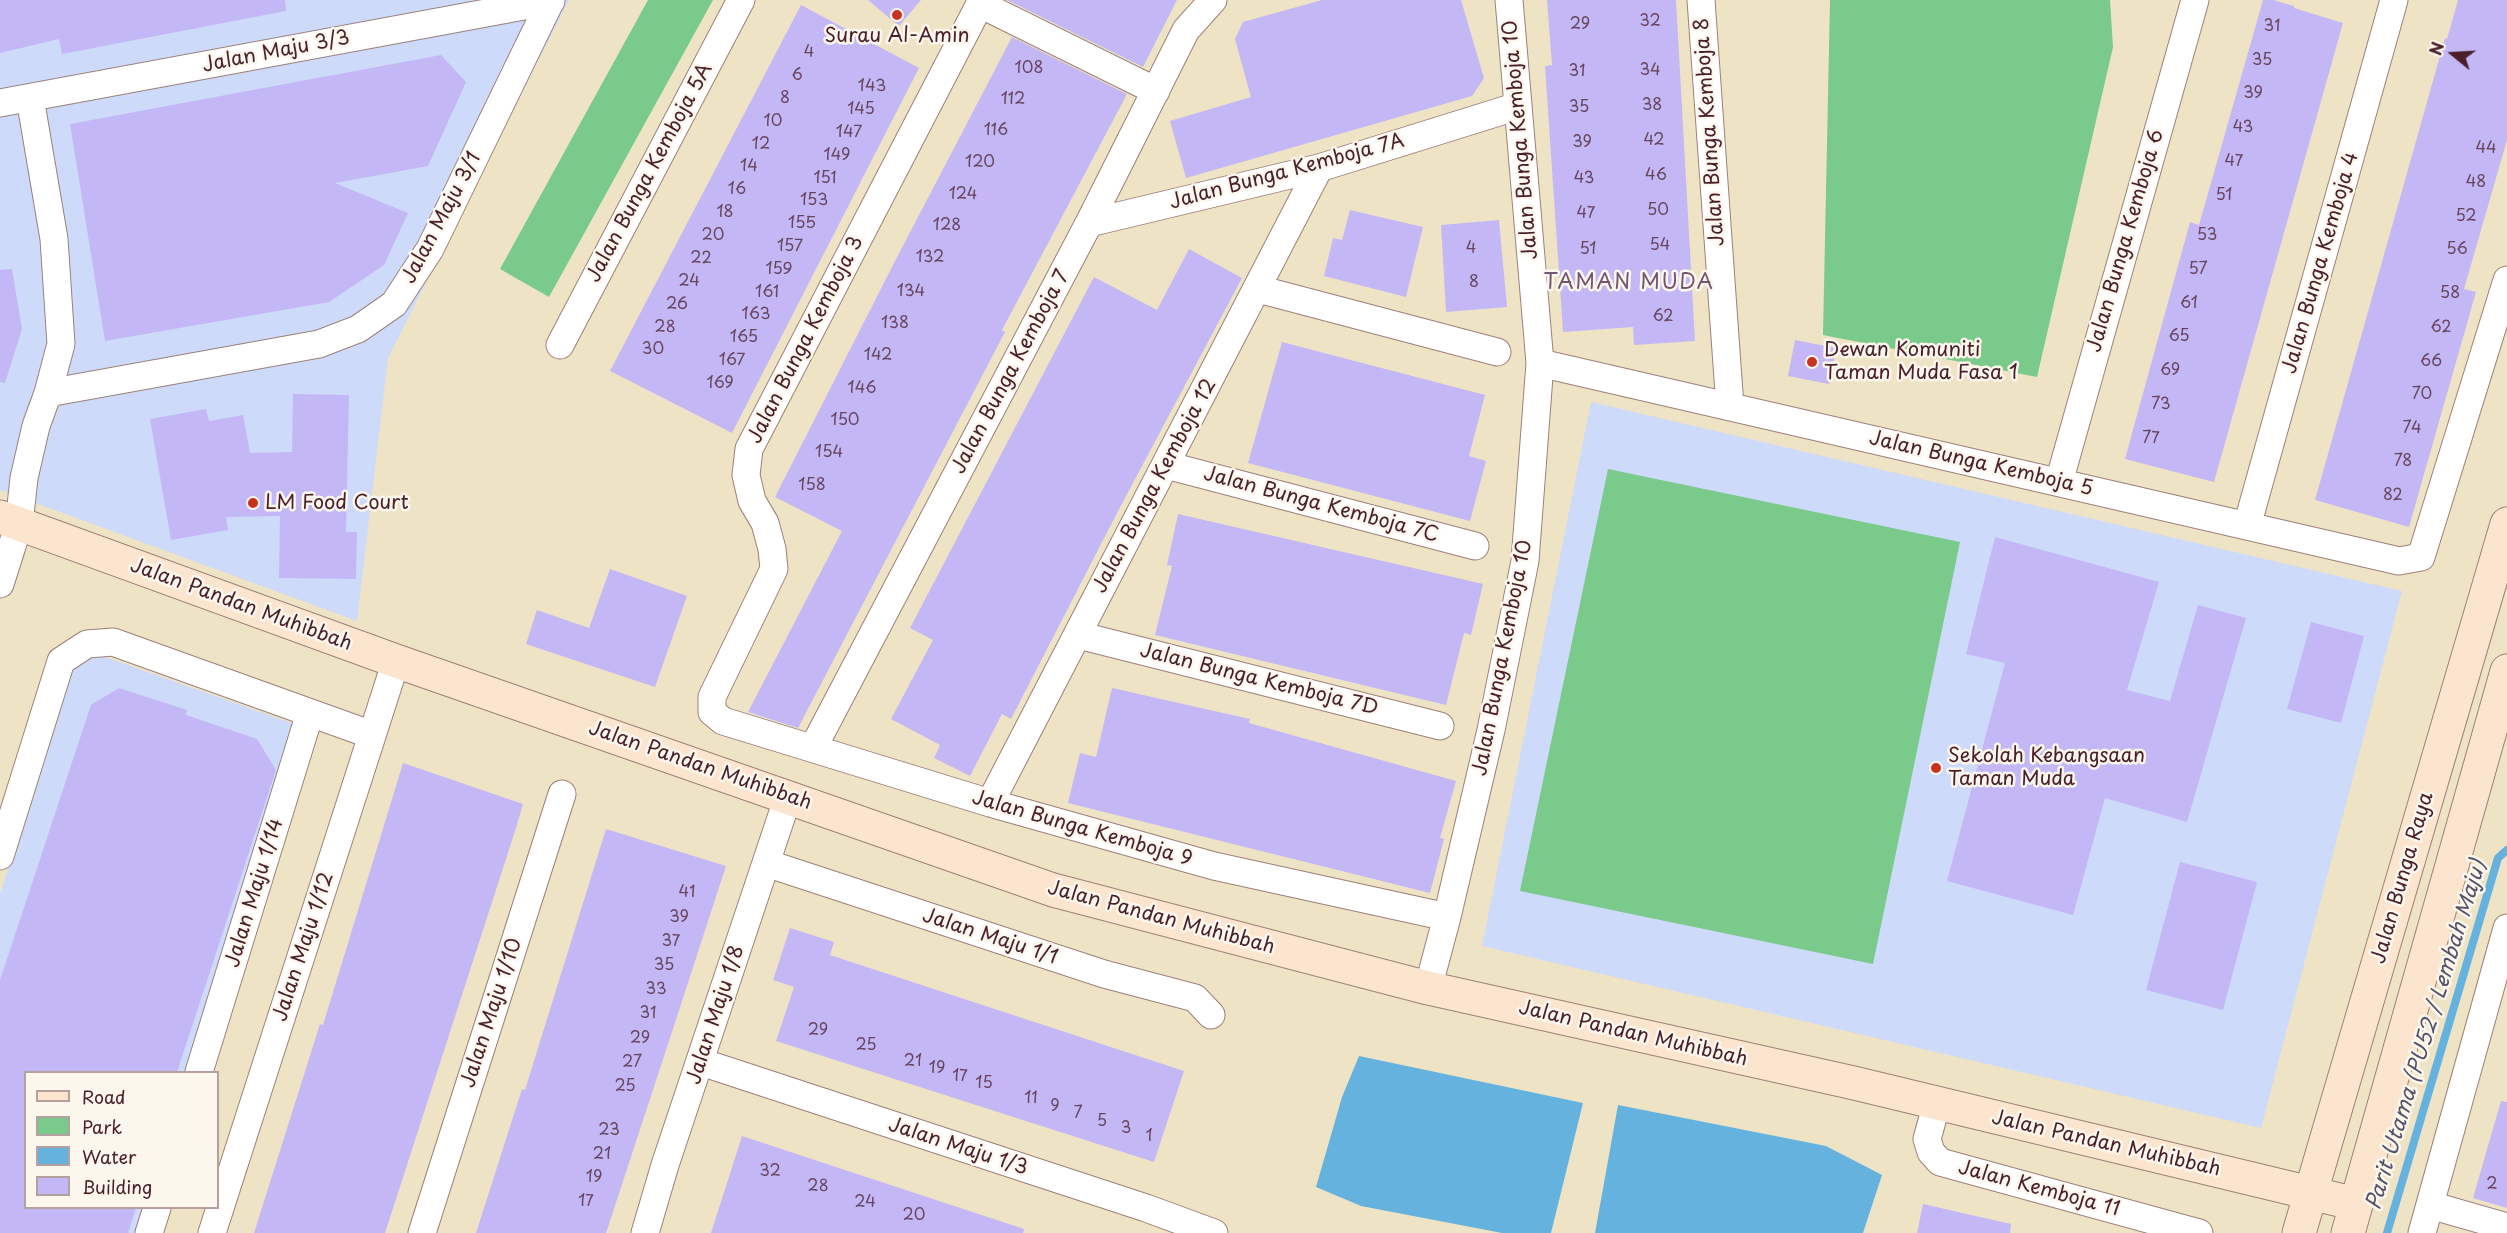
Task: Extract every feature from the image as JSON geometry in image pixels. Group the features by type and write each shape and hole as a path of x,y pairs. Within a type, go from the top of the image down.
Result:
{"street":[{"name":"Jalan Maju 3/3","path":"0,103 551,0"},
{"name":"Jalan Maju 3/1","path":"48,393 319,344 358,329 394,304 430,249 551,0"},
{"name":"Jalan Bunga Kemboja 5A","path":"560,345 741,0"},
{"name":"Jalan Bunga Kemboja 7","path":"813,748 1089,223 1186,30 1213,0"},
{"name":"Jalan Bunga Kemboja 10","path":"1428,988 1447,918 1491,730 1525,561 1540,363 1509,0"},
{"name":"Jalan Bunga Kemboja 8","path":"1701,0 1730,407"},
{"name":"Jalan Bunga Kemboja 6","path":"2059,482 2195,0"},
{"name":"Jalan Bunga Kemboja 4","path":"2247,526 2394,0"},
{"path":"981,2 1156,91"},
{"name":"Jalan Bunga Kemboja 3","path":"723,721 712,712 712,697 774,569 772,549 765,524 752,501 746,475 749,449 981,2"},
{"path":"0,584 10,520 62,344 54,239 30,98"},
{"name":"Jalan Bunga Kemboja 7A","path":"1089,223 1319,168 1518,106"},
{"name":"Jalan Bunga Kemboja 12","path":"990,803 1319,168"},
{"name":"Jalan Bunga Kemboja 5","path":"1540,363 2399,561 2421,557 2507,280"},
{"path":"1258,289 1497,352"},
{"name":"Jalan Bunga Kemboja 7C","path":"1166,465 1475,546"},
{"name":"Jalan Pandan Muhibbah","path":"10,520 396,661 1053,890 1428,988 1938,1103 2311,1192 2352,1218"},
{"name":"Jalan Bunga Raya","path":"2300,1233 2507,524"},
{"name":"Jalan Bunga Kemboja 7D","path":"1078,634 1440,726"},
{"path":"0,856 61,661 87,644 113,642 372,735"},
{"name":"Jalan Maju 1/12","path":"212,1233 396,661"},
{"path":"2352,1218 2497,744 2507,671"},
{"name":"Jalan Maju 1/14","path":"200,1071 310,713"},
{"name":"Jalan Bunga Kemboja 9","path":"723,721 990,803 1214,866 1447,918"},
{"path":"2447,731 2497,744"},
{"name":"Jalan Maju 1/10","path":"422,1233 562,794"},
{"name":"Jalan Maju 1/8","path":"645,1233 665,1166 788,797"},
{"name":"Jalan Maju 1/1","path":"766,863 1104,974 1195,998 1211,1015"},
{"path":"2422,1233 2507,928"},
{"name":"Jalan Maju 1/3","path":"701,1062 1146,1208 1214,1233"},
{"name":"Jalan Kemboja 11","path":"1938,1103 1927,1139 1931,1152 1940,1162 2199,1233"},
{"path":"2430,1205 2507,1227"},
{"path":"148,1233 157,1209"}],"shaded area":[{"path":"0,0 569,0 388,358 357,621 0,490"},
{"name":"Sekolah Kebangsaan Taman Muda","path":"1591,402 2402,591 2261,1128 1482,946"},
{"path":"97,654 297,725 187,1071 24,1071 24,1209 144,1209 136,1233 0,1233 0,894 73,665"}],"green space":[{"path":"648,0 713,0 549,297 500,269"},
{"path":"1830,0 2110,0 2113,47 2037,377 1823,335"},
{"path":"1608,469 1960,542 1873,964 1520,891"}],"water":[{"path":"1359,1056 1583,1103 1551,1233 1502,1233 1361,1206 1316,1187 1342,1097"},
{"path":"1618,1105 1826,1146 1882,1175 1863,1233 1595,1233"}],"building":[{"path":"0,0 285,0 286,11 62,54 59,39 0,53"},
{"name":"Surau Al-Amin","path":"868,0 921,0 899,26"},
{"path":"1007,0 1177,0 1143,67"},
{"path":"1322,0 1461,0 1484,78 1472,96 1186,178 1170,121 1251,97 1235,39 1243,22"},
{"path":"1547,0 1676,0 1695,341 1634,345 1633,327 1563,332 1545,66 1552,65"},
{"path":"2263,0 2273,0 2294,6 2294,8 2343,23 2214,482 2125,459 2190,222 2199,225"},
{"path":"2458,0 2507,0 2507,140 2464,289 2476,292 2409,527 2315,500 2445,38 2447,39"},
{"path":"801,5 919,68 732,433 610,371"},
{"path":"1012,37 1127,94 1002,330 1005,332 798,728 748,712 842,531 775,497"},
{"path":"441,55 466,82 428,166 335,183 408,213 384,265 329,302 105,341 70,124"},
{"path":"1350,210 1423,227 1406,297 1324,276 1333,238 1342,240"},
{"path":"1499,220 1507,307 1446,312 1441,225"},
{"path":"1189,249 1242,278 1011,719 1002,714 970,776 934,758 940,745 891,719 933,640 910,628 1094,277 1157,310"},
{"path":"12,269 22,329 5,383 0,382 0,270"},
{"name":"Dewan Komuniti Taman Muda Fasa 1","path":"1795,340 1836,348 1829,384 1788,376"},
{"path":"1282,342 1485,395 1469,456 1486,461 1470,521 1248,463"},
{"path":"293,394 349,395 346,532 357,532 356,579 279,578 280,516 226,517 228,530 171,540 150,419 206,409 209,421 243,415 250,453 292,452"},
{"path":"1178,514 1483,584 1471,635 1464,633 1446,705 1155,635 1172,566 1167,565"},
{"path":"1995,537 2159,582 2127,690 2170,701 2198,605 2246,618 2187,822 2105,798 2073,915 1947,881 2005,663 1966,654"},
{"path":"610,569 687,596 655,687 526,644 537,610 589,628"},
{"path":"2311,622 2364,636 2341,723 2287,709"},
{"path":"119,688 187,710 186,715 257,739 276,770 177,1071 24,1071 24,1209 136,1209 128,1233 0,1233 0,980 91,705"},
{"path":"1112,688 1250,719 1249,723 1456,781 1440,838 1444,839 1430,893 1068,803 1080,753 1096,757"},
{"path":"403,763 523,804 516,828 385,1233 254,1233 320,1024 323,1025"},
{"path":"606,829 726,866 606,1233 476,1233 522,1089 525,1090"},
{"path":"2180,862 2257,882 2223,1010 2146,990"},
{"path":"790,928 834,942 830,955 1184,1071 1154,1162 776,1041 794,987 773,980"},
{"path":"2501,1101 2507,1102 2507,1208 2473,1198"},
{"path":"742,1136 1024,1229 1023,1233 711,1233"},
{"path":"1923,1204 2011,1224 2010,1233 1917,1233"}],"waterway":[{"name":"Parit Utama (PU52 / Lembah Maju)","path":"2387,1233 2498,858 2507,850"}],"place":[{"name":"Surau Al-Amin","path":"897,15"},
{"name":"Dewan Komuniti Taman Muda Fasa 1","path":"1812,362"},
{"name":"LM Food Court","path":"253,503"},
{"name":"Sekolah Kebangsaan Taman Muda","path":"1936,768"}],"district":[{"name":"TAMAN MUDA","path":"1629,283"}]}
